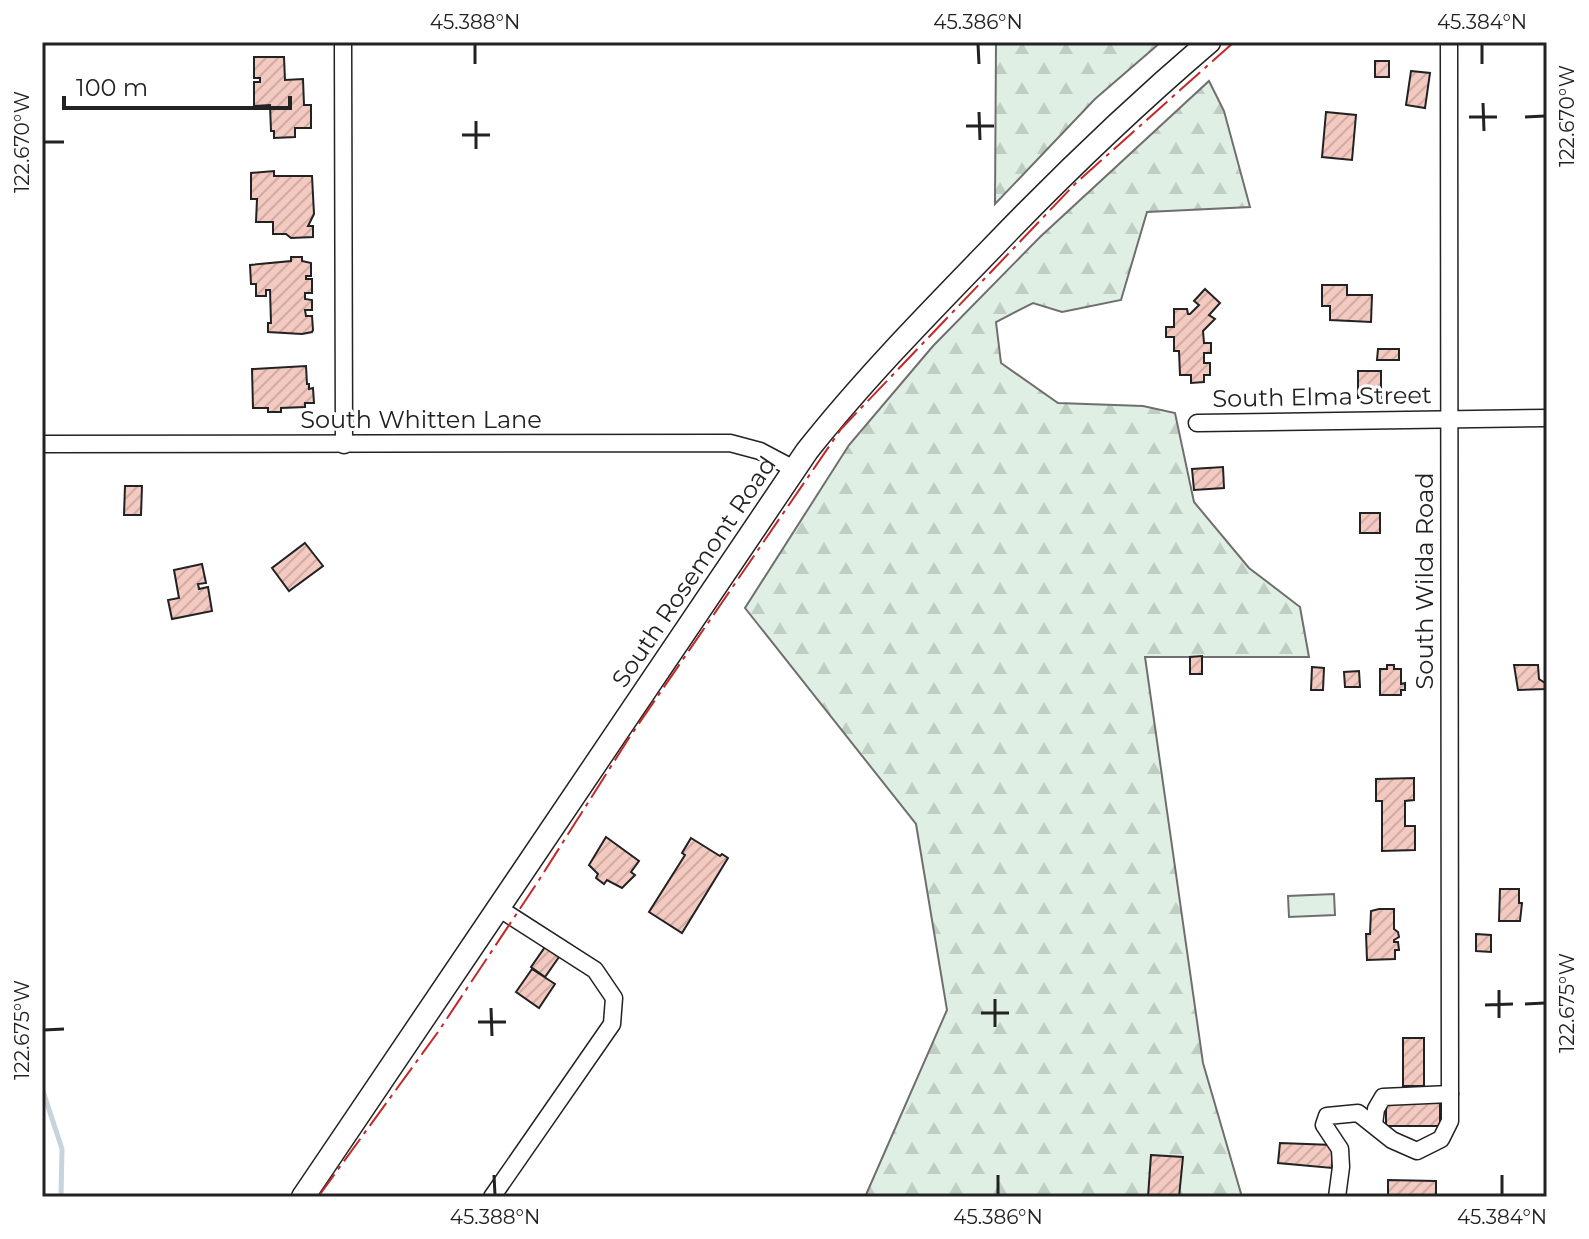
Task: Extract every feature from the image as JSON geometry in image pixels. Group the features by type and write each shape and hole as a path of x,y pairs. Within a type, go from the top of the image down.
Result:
{"main road":[{"name":"South Rosemont Road","path":"303,1197 794,469 886,359 1050,187 1138,103 1209,42"}],"street":[{"path":"343,42 344,445"},
{"name":"South Wilda Road","path":"1374,1124 1392,1140 1417,1151 1441,1139 1450,1121 1449,42"},
{"name":"South Elma Street","path":"1197,423 1547,418"},
{"name":"South Whitten Lane","path":"42,444 730,443 760,451 794,469"},
{"path":"492,1197 612,1024 614,998 595,970 500,909"},
{"path":"1337,1197 1340,1149 1324,1125 1327,1116 1358,1113 1374,1124 1376,1109 1383,1097 1450,1094"}],"green space":[{"path":"996,42 1161,42 1095,99 995,204"},
{"path":"1209,81 1224,111 1250,207 1147,212 1121,300 1062,312 1033,303 996,322 1001,363 1058,403 1143,406 1175,413 1194,502 1249,568 1300,607 1309,657 1145,657 1203,1063 1242,1197 865,1197 947,1010 916,824 745,608 849,445 933,346 1040,237"},
{"path":"1334,894 1335,915 1289,917 1288,896"}],"building":[{"path":"254,57 284,57 285,80 303,79 304,105 311,105 311,128 295,128 295,137 274,138 270,105 254,106 254,82 260,82 260,78 254,78"},
{"path":"1375,61 1389,61 1389,77 1375,77"},
{"path":"1411,71 1430,73 1425,108 1406,105"},
{"path":"1326,112 1356,115 1352,160 1322,157"},
{"path":"274,171 274,176 312,176 314,214 308,226 313,226 313,237 291,238 286,234 273,234 273,222 256,222 257,199 251,199 251,173"},
{"path":"291,257 302,257 302,261 311,263 311,276 306,276 306,279 312,279 312,293 305,293 305,299 312,300 312,310 305,310 306,316 312,316 313,330 302,334 268,332 268,323 271,323 270,290 266,290 266,296 256,296 256,284 251,284 250,265 291,261"},
{"path":"1322,285 1347,285 1347,295 1372,295 1371,322 1330,320 1330,306 1322,306"},
{"path":"1205,289 1220,303 1209,315 1215,319 1203,331 1204,343 1211,343 1211,353 1204,353 1204,363 1210,363 1210,375 1204,375 1204,382 1191,383 1191,375 1180,375 1179,351 1174,351 1174,337 1166,337 1166,327 1174,327 1174,309 1187,309 1190,314 1199,305 1194,301"},
{"path":"1378,349 1399,349 1399,360 1377,360"},
{"path":"306,366 307,384 309,389 313,388 314,403 305,403 305,407 281,408 281,412 253,408 252,369"},
{"path":"1358,371 1381,371 1381,398 1358,398"},
{"path":"1223,467 1224,488 1194,490 1192,469"},
{"path":"125,486 142,486 141,515 124,515"},
{"path":"1360,513 1380,513 1380,533 1360,533"},
{"path":"305,543 323,566 289,591 272,568"},
{"path":"202,564 206,583 198,584 199,589 208,587 212,611 172,619 168,600 179,598 174,570"},
{"path":"1202,656 1202,674 1190,674 1190,657"},
{"path":"1387,665 1401,669 1401,684 1405,683 1405,690 1401,690 1401,695 1380,695 1380,669 1387,669"},
{"path":"1514,665 1538,665 1539,679 1545,683 1545,689 1518,690"},
{"path":"1312,667 1324,668 1323,690 1311,690"},
{"path":"1359,671 1360,687 1345,687 1344,672"},
{"path":"1414,778 1414,800 1405,801 1405,826 1415,826 1415,850 1382,851 1382,801 1376,801 1376,779"},
{"path":"606,837 639,861 631,872 635,875 622,888 607,880 604,884 596,878 598,874 589,865"},
{"path":"691,838 728,858 682,933 649,912 685,855 682,853"},
{"path":"1500,889 1519,889 1519,903 1522,903 1520,921 1499,921"},
{"path":"1394,909 1394,929 1399,937 1394,940 1398,942 1399,950 1395,950 1395,959 1367,960 1366,934 1370,934 1371,911"},
{"path":"1476,934 1491,935 1491,952 1476,951"},
{"path":"545,947 559,957 545,977 531,967"},
{"path":"532,969 555,984 539,1008 516,992"},
{"path":"1403,1038 1424,1038 1424,1086 1403,1086"},
{"path":"1386,1101 1440,1102 1440,1126 1386,1126"},
{"path":"1280,1143 1333,1145 1332,1168 1278,1163"},
{"path":"1151,1155 1183,1157 1179,1197 1148,1197"},
{"path":"1388,1180 1436,1181 1436,1197 1388,1197"}],"waterway":[{"path":"42,1088 62,1149 61,1197"}],"power":[{"path":"318,1197 438,1032 629,738 841,429 1076,183 1234,42"}]}
